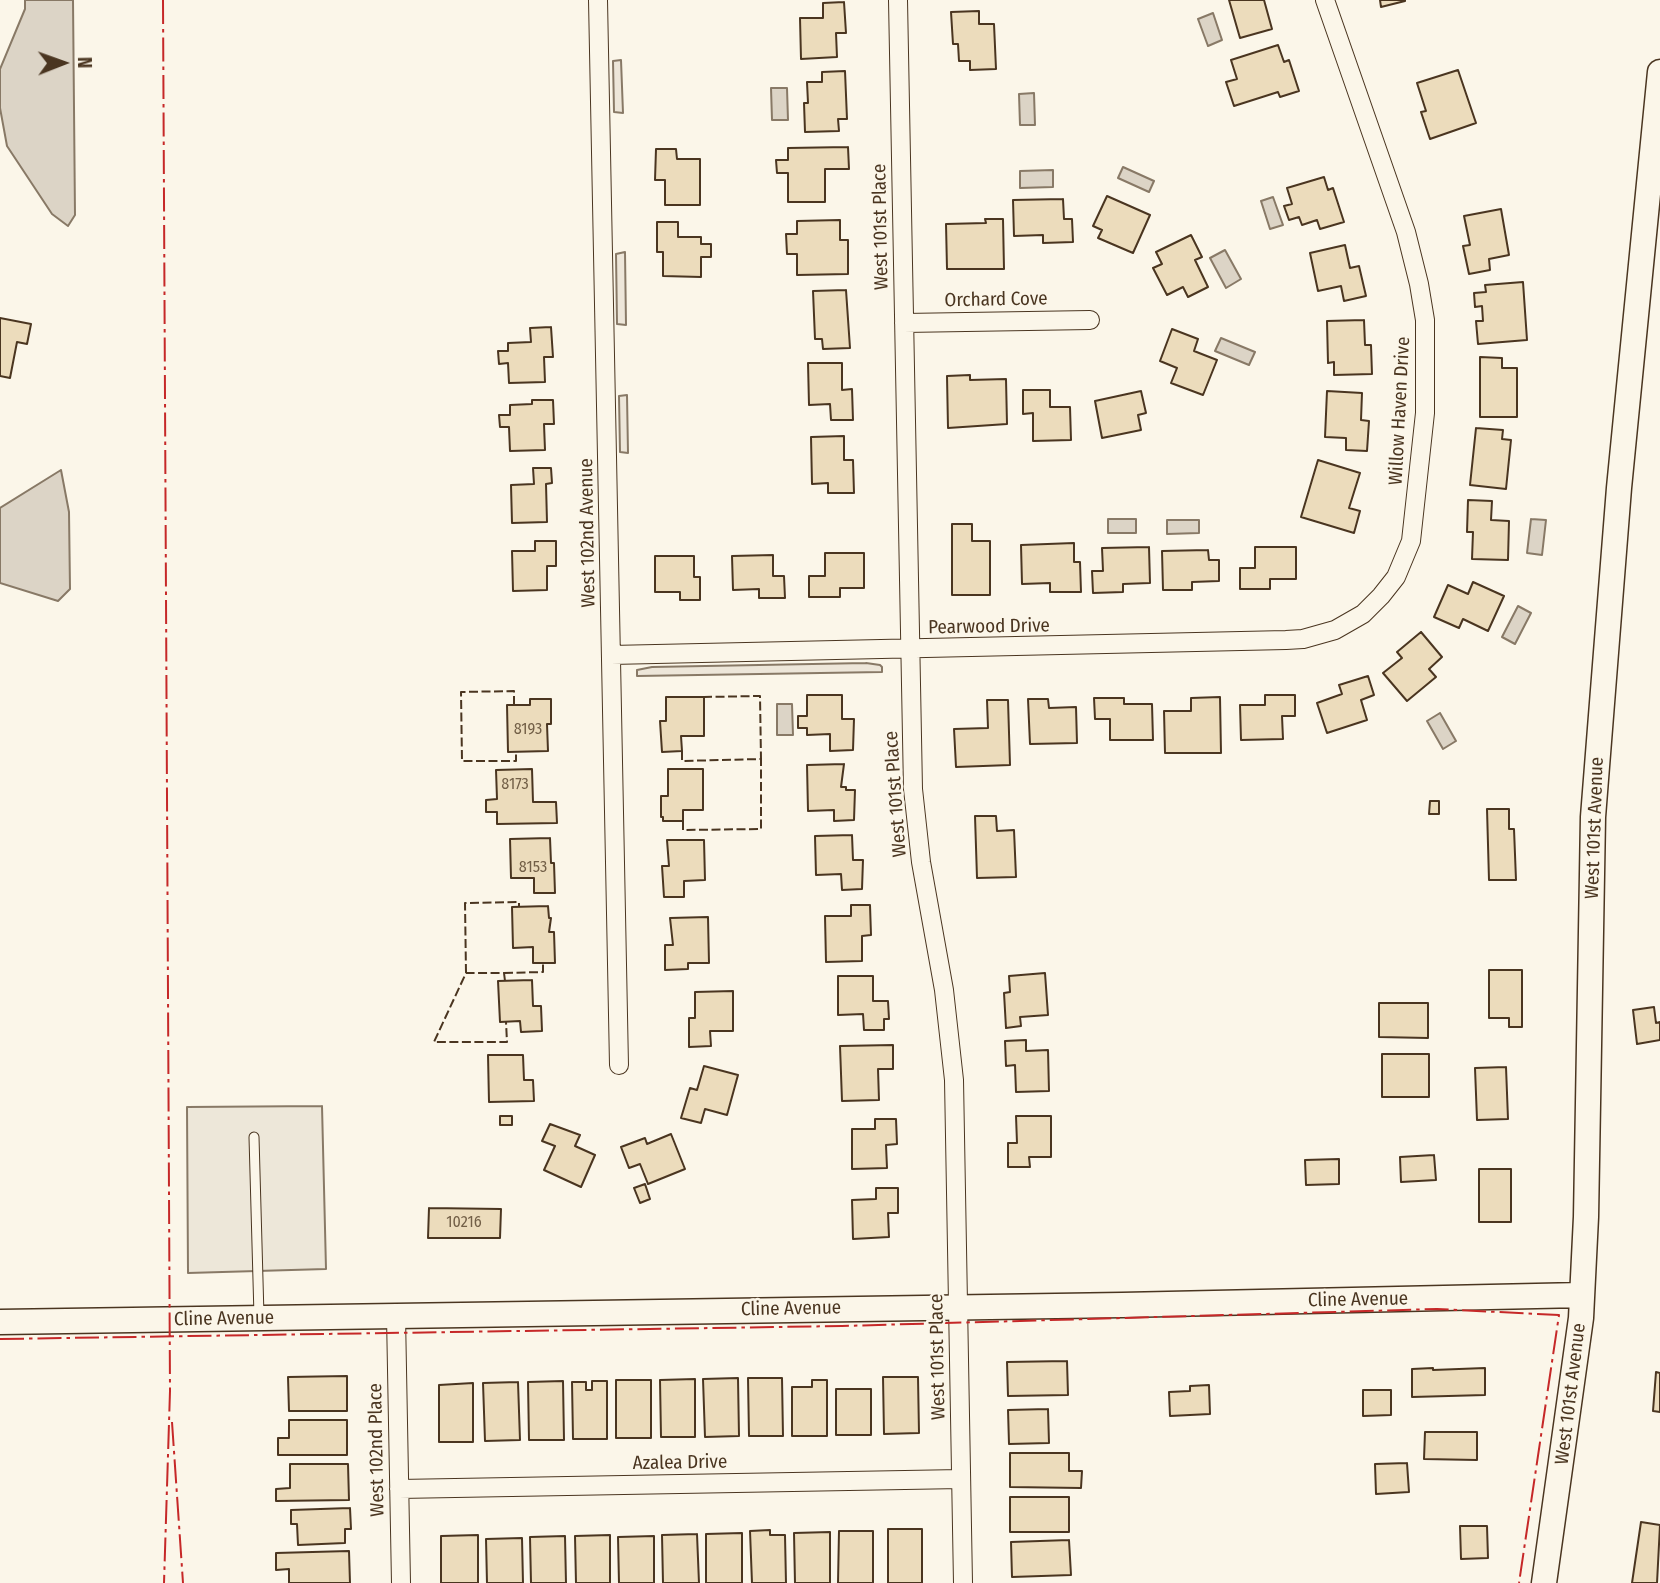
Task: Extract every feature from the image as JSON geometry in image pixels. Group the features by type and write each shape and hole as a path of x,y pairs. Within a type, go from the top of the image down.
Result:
{"street":[{"name":"West 102nd Avenue","path":"598,0 619,1065"},
{"name":"West 101st Place","path":"898,0 912,765 916,825 944,990 954,1080 963,1583"},
{"name":"Willow Haven Drive","path":"1325,0 1406,232 1425,320 1425,413 1411,541 1396,577 1363,614"},
{"name":"West 101st Avenue","path":"1544,1583 1577,1356 1582,1295 1594,805 1619,488 1660,72"},
{"name":"Orchard Cove","path":"904,323 1090,320"},
{"name":"Pearwood Drive","path":"611,655 1303,639 1335,631 1363,614"},
{"name":"Cline Avenue","path":"0,1322 1582,1295"},
{"name":"West 102nd Place","path":"396,1316 401,1583"},
{"name":"Azalea Drive","path":"399,1489 961,1479"}],"lane":[{"path":"254,1137 259,1318"}],"shaded area":[{"path":"25,0 73,0 75,215 68,226 52,214 7,146 0,108 0,69 25,9"},
{"path":"1213,13 1222,40 1208,46 1198,19"},
{"path":"621,60 623,113 614,112 613,61"},
{"path":"771,88 787,88 788,120 772,120"},
{"path":"1034,93 1035,125 1020,125 1019,94"},
{"path":"1123,167 1154,181 1149,192 1118,178"},
{"path":"1053,170 1053,187 1020,188 1020,171"},
{"path":"1273,197 1283,225 1270,229 1261,201"},
{"path":"1225,250 1241,279 1226,288 1210,258"},
{"path":"625,252 626,325 617,324 616,254"},
{"path":"1221,338 1255,352 1249,365 1215,351"},
{"path":"627,395 628,453 620,452 619,396"},
{"path":"61,470 69,512 70,589 58,601 0,583 0,508"},
{"path":"1108,519 1136,519 1136,533 1108,533"},
{"path":"1531,519 1546,520 1542,555 1527,553"},
{"path":"1167,520 1199,520 1199,533 1167,534"},
{"path":"1518,606 1531,613 1515,644 1502,637"},
{"path":"866,663 880,665 882,672 637,676 637,670 652,667"},
{"path":"777,704 792,704 793,735 777,735"},
{"path":"1440,713 1456,741 1443,749 1427,721"},
{"path":"322,1106 326,1269 188,1273 187,1107"}],"building":[{"path":"1229,0 1264,0 1272,29 1240,38"},
{"path":"1380,0 1405,0 1405,1 1381,7"},
{"path":"844,2 846,33 836,33 837,57 801,59 800,18 823,18 823,3"},
{"path":"979,11 979,24 994,24 996,69 970,70 970,61 959,61 958,44 953,44 951,12"},
{"path":"1278,45 1284,62 1289,60 1299,91 1280,97 1278,92 1234,106 1226,82 1237,79 1231,60"},
{"path":"1458,70 1476,123 1430,139 1421,112 1426,111 1417,83"},
{"path":"845,71 847,119 838,119 839,131 805,132 804,103 808,103 807,82 822,82 822,72"},
{"path":"848,147 849,169 825,169 825,202 788,202 788,173 777,173 776,160 788,160 788,148"},
{"path":"656,149 676,149 677,159 700,159 700,205 665,205 665,180 655,180"},
{"path":"1324,177 1328,190 1333,188 1344,222 1320,229 1317,220 1302,225 1299,217 1289,220 1284,206 1292,204 1287,188"},
{"path":"1107,196 1150,215 1133,253 1098,238 1102,230 1093,226"},
{"path":"1063,199 1064,219 1072,219 1073,242 1043,243 1043,235 1014,236 1013,200"},
{"path":"1501,209 1509,255 1489,259 1490,270 1469,274 1463,246 1470,245 1464,216"},
{"path":"985,219 1003,219 1004,269 947,269 946,224 986,223"},
{"path":"840,220 840,240 848,240 848,274 797,275 797,254 787,254 786,234 797,234 797,221"},
{"path":"657,222 678,222 678,237 701,237 701,244 711,244 711,257 701,257 701,277 663,276 663,252 657,252"},
{"path":"1191,235 1202,257 1195,260 1208,287 1188,297 1183,287 1167,295 1153,268 1162,264 1156,252"},
{"path":"1345,245 1350,268 1359,266 1366,296 1344,301 1341,286 1318,291 1310,253"},
{"path":"1523,282 1527,340 1478,344 1476,321 1483,321 1482,306 1475,307 1474,293 1486,292 1485,285"},
{"path":"846,290 850,348 823,349 822,339 815,339 813,291"},
{"path":"0,318 31,324 27,344 17,342 10,378 0,376"},
{"path":"1364,320 1365,345 1371,345 1372,374 1334,375 1334,362 1328,363 1327,321"},
{"path":"551,327 553,357 544,357 545,382 509,383 508,363 499,364 498,351 508,351 508,343 531,342 530,328"},
{"path":"1172,329 1198,339 1194,351 1217,360 1203,395 1171,383 1177,368 1160,361"},
{"path":"1480,357 1502,358 1502,368 1517,368 1517,417 1480,417"},
{"path":"808,363 842,363 842,390 852,389 853,420 831,420 830,404 809,405"},
{"path":"970,375 970,380 1006,379 1007,424 948,428 947,376"},
{"path":"1023,390 1050,390 1050,407 1070,407 1071,440 1033,441 1033,413 1023,414"},
{"path":"1141,391 1146,413 1138,415 1141,430 1102,438 1095,401"},
{"path":"1327,391 1362,393 1361,420 1369,421 1367,451 1346,450 1346,438 1325,437"},
{"path":"532,400 553,400 554,424 544,424 545,450 510,451 509,427 500,427 499,415 510,415 510,405 532,404"},
{"path":"1476,428 1503,430 1502,439 1511,440 1506,489 1470,485"},
{"path":"844,436 844,460 853,460 854,493 828,493 828,483 812,484 811,437"},
{"path":"1318,460 1360,473 1349,508 1360,511 1354,533 1301,517"},
{"path":"533,468 551,468 552,483 546,484 547,522 512,523 511,485 534,484"},
{"path":"1468,500 1492,501 1491,520 1509,521 1508,560 1472,559 1473,532 1467,532"},
{"path":"952,524 972,524 972,541 990,541 990,595 952,595"},
{"path":"535,541 556,541 556,566 547,566 547,590 513,591 512,551 535,551"},
{"path":"1074,543 1074,562 1080,562 1081,592 1050,592 1050,583 1022,584 1021,545"},
{"path":"1149,547 1150,583 1123,584 1123,592 1093,593 1092,571 1103,571 1102,548"},
{"path":"1255,547 1296,547 1296,579 1270,579 1270,589 1240,589 1240,568 1255,568"},
{"path":"1208,550 1209,560 1219,560 1219,581 1192,582 1192,590 1163,590 1162,551"},
{"path":"825,553 864,553 864,588 840,588 840,597 809,597 809,576 825,576"},
{"path":"773,555 773,576 784,576 785,598 759,598 759,589 733,590 732,556"},
{"path":"655,556 694,556 694,577 700,577 700,600 680,600 680,592 655,592"},
{"path":"1473,582 1504,596 1488,631 1463,619 1459,628 1434,617 1448,585 1468,594"},
{"path":"1421,632 1442,657 1429,669 1436,677 1407,701 1383,673 1402,658 1397,652"},
{"path":"1368,676 1374,695 1361,700 1367,720 1327,733 1317,703 1342,694 1339,685"},
{"path":"807,695 842,695 842,719 854,719 853,750 830,751 830,734 807,735 807,728 798,728 798,716 807,716"},
{"path":"1265,695 1295,695 1295,716 1282,716 1283,739 1241,740 1240,705 1265,705"},
{"path":"666,697 704,697 704,736 681,736 682,751 662,752 660,721 666,721"},
{"path":"1220,697 1221,753 1165,753 1164,711 1191,711 1191,698"},
{"path":"1094,698 1124,698 1124,704 1152,704 1153,740 1110,740 1110,719 1095,719"},
{"path":"530,699 551,699 551,724 547,724 548,751 508,752 507,705 530,705"},
{"path":"1028,699 1048,699 1049,708 1076,707 1077,743 1030,744"},
{"path":"987,700 1008,700 1010,765 956,767 954,729 988,728"},
{"path":"844,764 841,787 855,790 854,820 834,821 834,810 808,811 807,765"},
{"path":"532,769 533,802 556,802 557,823 497,824 497,812 486,812 486,800 497,799 496,770"},
{"path":"668,769 703,769 703,810 683,810 683,821 663,821 661,817 661,796 668,796"},
{"path":"1430,801 1439,801 1439,814 1429,814"},
{"path":"1487,809 1509,809 1509,829 1514,829 1516,880 1489,880"},
{"path":"975,816 996,816 997,831 1014,830 1016,877 977,878"},
{"path":"852,835 853,860 863,860 862,889 842,890 841,874 816,875 815,836"},
{"path":"550,838 555,893 534,893 534,878 511,878 510,839"},
{"path":"667,840 704,840 705,880 684,881 684,897 664,897 662,866 669,866"},
{"path":"851,905 870,905 871,935 862,936 862,961 826,962 825,916 851,916"},
{"path":"548,906 551,918 549,932 554,932 555,963 533,963 533,947 513,948 512,907"},
{"path":"708,917 709,963 688,963 688,969 665,970 665,945 673,945 670,918"},
{"path":"1489,970 1522,970 1522,1027 1509,1027 1509,1018 1489,1018"},
{"path":"1045,973 1048,1015 1020,1017 1021,1026 1006,1028 1004,993 1010,992 1009,976"},
{"path":"838,976 873,976 873,1001 888,1001 889,1019 884,1019 884,1030 864,1030 863,1014 838,1015"},
{"path":"532,980 533,1006 541,1006 542,1031 521,1032 520,1021 500,1022 498,981"},
{"path":"733,991 733,1031 710,1031 711,1046 689,1047 689,1018 695,1018 695,992"},
{"path":"1379,1003 1428,1003 1428,1038 1379,1037"},
{"path":"1654,1007 1656,1023 1660,1022 1660,1040 1637,1044 1633,1010"},
{"path":"1026,1040 1026,1051 1048,1050 1049,1091 1016,1092 1015,1065 1006,1066 1005,1041"},
{"path":"893,1045 893,1069 878,1069 879,1100 842,1101 840,1046"},
{"path":"1382,1054 1429,1054 1429,1097 1382,1097"},
{"path":"488,1055 523,1055 524,1080 533,1080 534,1101 489,1102"},
{"path":"704,1066 738,1075 727,1115 705,1109 701,1123 681,1118 690,1088 697,1090"},
{"path":"1506,1067 1508,1119 1477,1120 1475,1068"},
{"path":"500,1116 512,1116 512,1125 500,1125"},
{"path":"1016,1116 1051,1116 1051,1157 1029,1157 1030,1167 1008,1167 1008,1143 1017,1143"},
{"path":"875,1119 896,1119 897,1144 886,1145 887,1168 852,1169 852,1129 875,1129"},
{"path":"550,1124 580,1135 575,1146 595,1155 581,1187 544,1170 555,1146 542,1141"},
{"path":"671,1134 685,1169 648,1184 640,1164 629,1168 621,1147 645,1138 647,1144"},
{"path":"1434,1155 1436,1180 1401,1182 1400,1157"},
{"path":"1339,1159 1339,1184 1306,1185 1305,1160"},
{"path":"1479,1169 1511,1169 1511,1222 1479,1222"},
{"path":"645,1184 650,1199 640,1203 634,1188"},
{"path":"876,1188 898,1188 898,1213 888,1213 889,1237 853,1239 852,1200 876,1199"},
{"path":"429,1208 501,1209 500,1238 428,1238"},
{"path":"1067,1361 1068,1395 1008,1396 1007,1362"},
{"path":"1485,1368 1485,1395 1412,1397 1412,1369"},
{"path":"1656,1372 1660,1373 1660,1412 1653,1411"},
{"path":"347,1376 347,1411 289,1411 288,1377"},
{"path":"883,1377 918,1377 919,1433 884,1434"},
{"path":"738,1378 739,1436 705,1437 703,1379"},
{"path":"748,1378 782,1378 783,1436 749,1436"},
{"path":"695,1379 695,1437 661,1437 660,1380"},
{"path":"616,1380 651,1380 651,1438 616,1438"},
{"path":"812,1380 827,1380 827,1436 792,1436 792,1387 812,1387"},
{"path":"563,1381 564,1440 529,1440 528,1382"},
{"path":"592,1381 607,1381 607,1439 573,1439 572,1382 586,1382 586,1390 592,1390"},
{"path":"518,1382 520,1440 485,1441 483,1383"},
{"path":"473,1383 473,1442 439,1442 439,1385"},
{"path":"1209,1385 1210,1414 1170,1416 1169,1392 1190,1391 1190,1386"},
{"path":"836,1389 871,1389 871,1435 836,1435"},
{"path":"1363,1390 1391,1390 1391,1415 1363,1416"},
{"path":"1048,1409 1049,1443 1009,1444 1008,1410"},
{"path":"289,1420 347,1420 347,1455 278,1455 278,1438 289,1438"},
{"path":"1425,1432 1477,1432 1477,1460 1424,1459"},
{"path":"1010,1453 1069,1453 1069,1471 1082,1471 1081,1488 1010,1487"},
{"path":"1407,1463 1409,1492 1376,1494 1375,1464"},
{"path":"290,1464 348,1464 349,1500 276,1501 276,1489 290,1488"},
{"path":"1010,1497 1069,1497 1069,1532 1010,1532"},
{"path":"350,1508 351,1529 345,1529 345,1543 298,1545 297,1524 291,1524 291,1510"},
{"path":"1641,1522 1660,1525 1657,1583 1632,1583"},
{"path":"1460,1526 1487,1526 1488,1558 1461,1559"},
{"path":"888,1529 922,1529 922,1583 888,1583"},
{"path":"770,1530 770,1535 785,1535 786,1583 752,1583 750,1531"},
{"path":"839,1531 873,1531 873,1583 838,1583"},
{"path":"830,1532 830,1583 795,1583 794,1533"},
{"path":"742,1533 742,1583 706,1583 706,1534"},
{"path":"697,1534 699,1583 663,1583 662,1535"},
{"path":"478,1535 478,1583 441,1583 441,1536"},
{"path":"610,1535 610,1583 576,1583 575,1536"},
{"path":"565,1536 566,1583 531,1583 530,1537"},
{"path":"654,1536 654,1583 619,1583 618,1537"},
{"path":"522,1538 523,1583 487,1583 486,1539"},
{"path":"1069,1540 1071,1575 1012,1577 1011,1542"},
{"path":"349,1551 350,1583 289,1583 289,1569 276,1570 276,1553"}],"fence":[{"path":"514,705 514,691 461,692 462,761 516,761 516,751"},
{"path":"682,751 682,761 761,759 760,696 704,697"},
{"path":"683,821 683,830 761,829 761,759"},
{"path":"466,973 465,903 519,902 519,907"},
{"path":"504,973 543,972 543,963"},
{"path":"505,981 504,973 466,973 434,1042 507,1042 506,1022"}],"power":[{"path":"163,0 170,1391 164,1583"},
{"path":"0,1339 842,1326 1437,1309 1559,1315 1519,1583"},
{"path":"172,1422 183,1583"}]}
